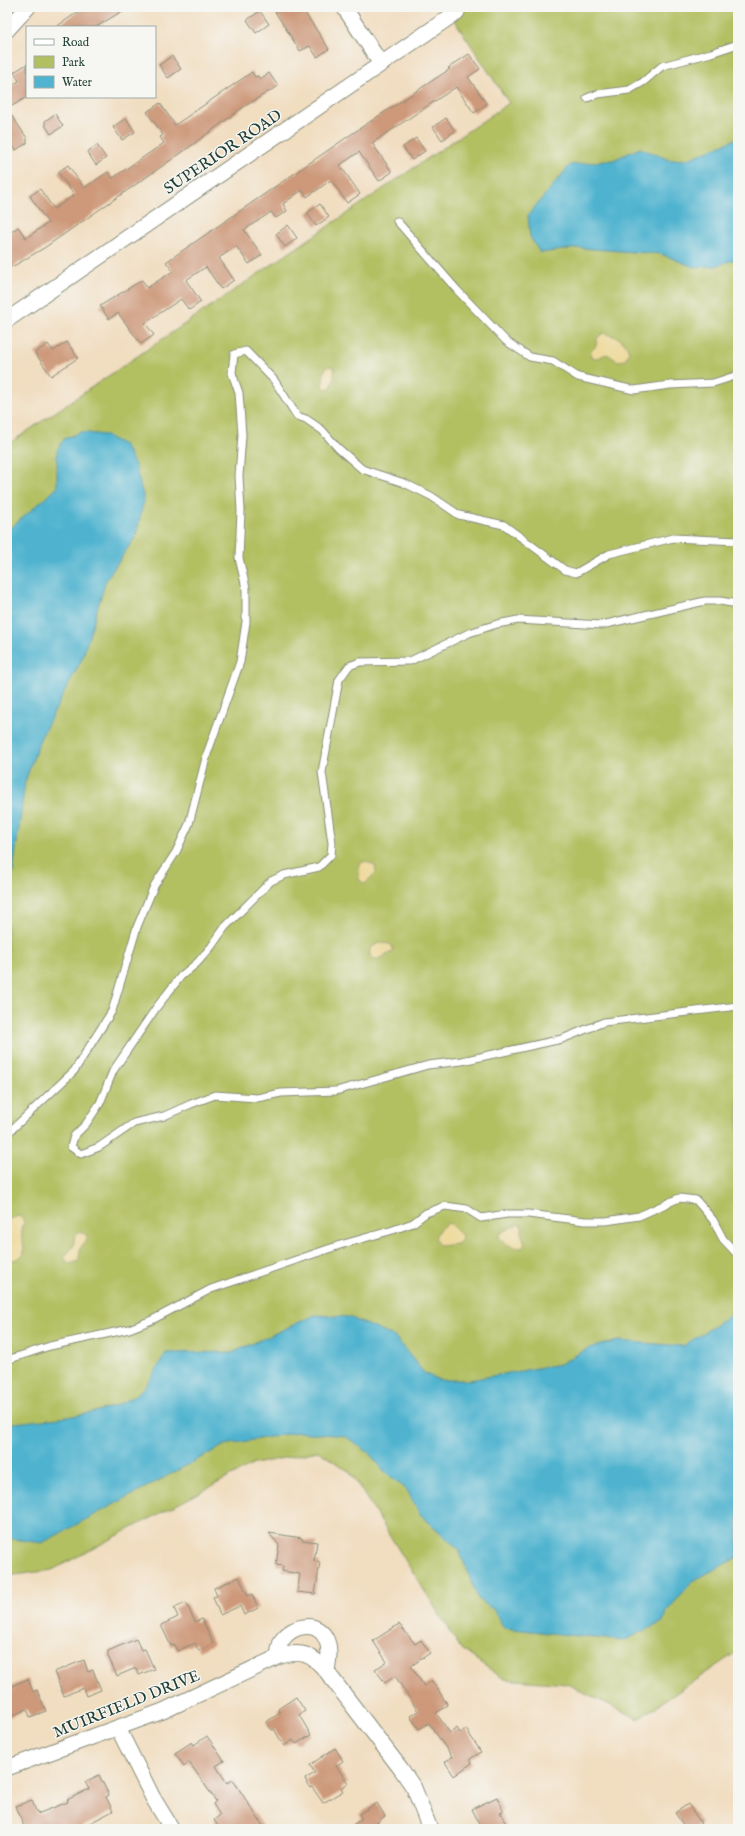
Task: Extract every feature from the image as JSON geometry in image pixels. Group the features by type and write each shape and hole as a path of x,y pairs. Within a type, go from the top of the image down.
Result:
{"street":[{"path":"7,30 28,7"},
{"path":"344,7 382,64"},
{"name":"SUPERIOR ROAD","path":"7,320 457,12"},
{"path":"278,1658 281,1641 292,1630 303,1627 315,1629 321,1633 328,1642 329,1650 327,1672"},
{"name":"MUIRFIELD DRIVE","path":"7,1768 163,1711 278,1658 296,1653 304,1654 315,1659 327,1672 401,1769 414,1788 430,1829"},
{"path":"118,1728 153,1798 172,1829"}],"lane":[{"path":"587,98 598,94 629,90 643,82 662,66 738,44"},
{"path":"397,221 457,290 506,341 530,357 553,361 578,377 634,390 713,383 738,375"},
{"path":"7,1134 74,1071 112,1011 138,927 154,886 176,852 189,824 207,754 240,662 246,622 246,588 239,558 241,511 239,476 242,435 239,393 232,373 234,354 246,351 274,380 296,416 306,419 322,430 338,448 362,469 404,483 431,496 459,515 504,526 565,570 576,573 609,554 673,538 738,540"},
{"path":"738,604 720,601 705,601 602,625 518,620 497,624 469,633 410,661 360,662 348,666 339,680 322,772 332,843 331,855 319,867 284,875 271,881 225,927 197,963 181,976 148,1020 113,1071 100,1103 86,1124 74,1136 71,1147 81,1154 100,1147 134,1123 164,1116 215,1095 257,1098 281,1093 336,1091 428,1065 462,1061 562,1039 604,1022 738,1006"},
{"path":"7,1360 50,1346 129,1329 152,1320 211,1289 340,1244 413,1223 426,1214 445,1206 467,1209 482,1218 507,1214 528,1214 577,1221 606,1221 639,1216 679,1198 696,1200 713,1220 723,1240 738,1255"}],"green space":[{"path":"446,7 738,7 738,1651 638,1719 567,1684 504,1679 461,1649 350,1472 318,1451 254,1464 52,1570 7,1576 7,445 509,103"}],"sand":[{"path":"603,333 617,337 627,345 629,353 625,360 618,361 607,354 597,358 591,357 590,352 596,346 597,338"},
{"path":"330,366 334,367 334,373 333,382 329,389 324,388 322,385 325,369"},
{"path":"365,861 375,866 376,872 365,884 359,880 359,868 361,863"},
{"path":"379,943 390,944 393,948 392,952 378,959 373,959 370,953 371,947"},
{"path":"19,1216 23,1219 24,1223 22,1235 24,1254 14,1260 11,1260 7,1257 9,1239 7,1237 7,1220"},
{"path":"449,1223 462,1236 461,1241 457,1244 440,1246 436,1240 437,1233 442,1227"},
{"path":"518,1224 522,1226 522,1235 525,1244 522,1248 509,1245 499,1236 502,1232"},
{"path":"80,1232 87,1235 87,1239 80,1249 79,1261 69,1264 64,1257 73,1247 75,1235"}],"water":[{"path":"738,138 738,258 716,266 694,267 661,254 579,248 540,253 530,237 528,215 570,165 613,160 640,148 670,160 688,159"},
{"path":"81,432 104,435 124,445 135,465 144,499 136,536 106,580 82,659 40,739 25,782 7,917 7,531 57,488 57,450 64,439"},
{"path":"738,1313 738,1557 693,1581 666,1612 663,1622 623,1641 504,1628 494,1610 478,1599 459,1550 419,1513 407,1490 384,1471 369,1453 345,1436 298,1432 225,1445 42,1543 7,1538 7,1424 80,1415 99,1411 116,1405 132,1397 144,1387 166,1353 234,1352 315,1315 349,1317 395,1337 424,1373 439,1380 469,1380 560,1364 589,1348 618,1341 683,1346 733,1314"}],"building":[{"path":"85,7 129,7 98,26 57,26"},
{"path":"272,7 301,7 329,49 317,57 310,46 300,51"},
{"path":"260,11 269,24 256,33 247,20"},
{"path":"469,54 480,69 468,77 487,104 474,113 456,87 372,143 392,172 379,181 359,152 340,165 360,194 347,203 331,180 307,197 302,190 283,204 287,211 276,218 271,212 244,230 262,255 249,264 236,246 219,258 234,280 221,289 206,267 186,280 201,302 189,310 181,299 145,323 154,335 141,344 118,313 109,319 100,306 142,280 147,288 173,271 166,262 356,131 450,69 448,68"},
{"path":"172,56 181,69 168,78 159,65"},
{"path":"26,65 26,98 7,109 7,89 19,81 14,72"},
{"path":"252,72 255,77 258,76 260,79 269,73 278,86 245,106 184,151 44,248 12,267 7,260 7,235 18,227 26,238 48,223 30,196 40,189 54,209 74,195 58,172 68,165 84,188 108,172 113,178 164,143 160,137 163,135 147,112 160,103 175,125"},
{"path":"7,109 27,138 27,143 16,150 7,137"},
{"path":"55,114 63,126 51,134 45,125 45,121"},
{"path":"126,118 135,132 122,140 113,127"},
{"path":"446,118 455,131 442,140 433,127"},
{"path":"416,138 425,151 412,160 403,147"},
{"path":"97,145 106,158 96,165 87,152"},
{"path":"320,204 329,217 316,226 307,213"},
{"path":"288,225 297,238 285,247 276,234"},
{"path":"67,342 78,358 51,376 35,353 48,344 53,351"},
{"path":"269,1533 317,1542 314,1561 320,1562 315,1594 297,1592 300,1574 282,1571 283,1566 276,1565 279,1545"},
{"path":"239,1577 248,1596 252,1594 258,1608 244,1615 240,1606 220,1615 213,1597 217,1596 214,1588"},
{"path":"186,1603 195,1622 202,1619 213,1644 199,1651 195,1643 177,1651 174,1645 171,1646 161,1625 178,1617 174,1608"},
{"path":"399,1624 415,1644 421,1640 430,1653 411,1666 424,1686 432,1681 448,1705 436,1713 450,1733 457,1728 460,1733 466,1729 481,1752 470,1759 472,1763 454,1776 445,1762 452,1757 429,1723 419,1729 410,1716 418,1711 395,1676 385,1683 375,1669 387,1662 373,1641"},
{"path":"136,1639 141,1650 145,1649 154,1669 139,1675 136,1668 117,1676 108,1656 108,1651"},
{"path":"84,1660 88,1672 93,1670 101,1690 86,1696 83,1688 64,1696 54,1672"},
{"path":"28,1679 33,1692 37,1690 46,1711 30,1717 27,1709 7,1718 7,1688"},
{"path":"296,1697 305,1711 299,1715 311,1735 296,1744 293,1740 284,1746 274,1729 272,1730 266,1722 280,1713 278,1709"},
{"path":"207,1736 224,1761 216,1766 227,1783 233,1780 265,1829 220,1829 214,1820 220,1815 213,1804 216,1801 189,1762 184,1766 175,1753 192,1742 194,1745"},
{"path":"335,1748 343,1761 336,1766 348,1783 341,1788 343,1791 323,1803 312,1787 310,1788 305,1779 315,1773 310,1765"},
{"path":"99,1775 109,1795 106,1797 113,1811 78,1829 25,1829 16,1806 32,1800 37,1814 68,1802 67,1800 89,1789 85,1782"},
{"path":"497,1797 503,1811 500,1812 507,1826 500,1829 482,1829 472,1809"},
{"path":"377,1803 385,1816 377,1822 382,1829 346,1829 362,1819 359,1814"},
{"path":"688,1804 701,1823 693,1829 686,1829 675,1813"}]}
